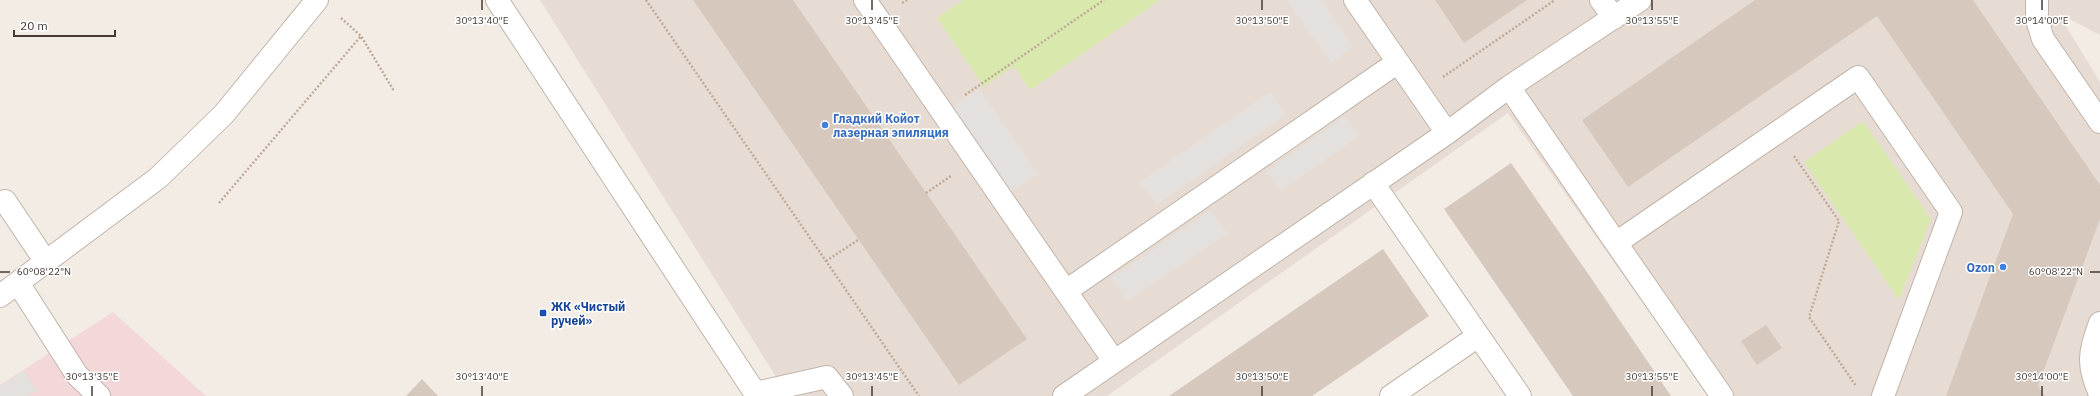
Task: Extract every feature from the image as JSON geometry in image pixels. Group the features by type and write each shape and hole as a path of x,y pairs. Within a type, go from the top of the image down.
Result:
{"street":[{"path":"0,296 158,178 224,114 317,0"},
{"path":"497,0 756,394 826,377 842,396"},
{"path":"865,0 1114,361"},
{"path":"1355,0 1446,133"},
{"path":"1601,0 1614,18"},
{"path":"1064,396 1446,133 1509,87 1640,0"},
{"path":"2037,0 2037,20 2043,39 2100,122"},
{"path":"1066,291 1398,62"},
{"path":"1616,243 1858,77 1951,212 1883,396"},
{"path":"1509,87 1722,396"},
{"path":"1373,183 1520,396"},
{"path":"5,201 46,262"},
{"path":"18,283 77,375 99,396"},
{"path":"2100,323 2090,349 2092,377 2100,394"},
{"path":"1391,396 1478,336"}],"path":[{"path":"646,0 919,396"},
{"path":"942,112 1104,0"},
{"path":"1419,94 1555,0"},
{"path":"338,15 360,36 394,91"},
{"path":"219,204 360,36"},
{"path":"1778,132 1839,222 1809,317 1859,389"},
{"path":"826,262 858,240"}],"shaded area":[{"path":"540,0 2100,0 2100,35 2058,13 2100,82 2100,396 1709,396 1508,113 1107,396 788,396"},
{"path":"1287,0 1321,0 1353,47 1331,63"},
{"path":"979,89 1038,174 1011,192 952,107"},
{"path":"1270,92 1286,115 1156,205 1140,182"},
{"path":"1345,116 1359,136 1280,191 1267,171"},
{"path":"1211,210 1227,233 1128,301 1111,278"},
{"path":"113,312 206,396 0,396 0,385"},
{"path":"24,370 37,390 28,396 0,396 0,386"}],"green space":[{"path":"963,0 1160,0 1030,90 1014,66 984,87 937,18"},
{"path":"1863,121 1931,219 1899,300 1804,162"}],"building":[{"path":"693,0 793,0 1027,339 959,385"},
{"path":"1435,0 1527,0 1464,43"},
{"path":"1755,0 1973,0 2100,185 2100,219 2038,386 2045,396 1946,396 2013,214 1877,16 1628,187 1582,120"},
{"path":"1511,163 1671,396 1573,396 1444,209"},
{"path":"1383,249 1429,316 1312,396 1169,396"},
{"path":"1766,325 1782,348 1757,365 1741,341"},
{"path":"422,379 438,396 406,396"}],"place":[{"name":"Гладкий Койот лазерная эпиляция","path":"825,125"},
{"name":"Ozon","path":"2003,267"},
{"name":"ЖК «Чистый ручей»","path":"543,313"}]}
